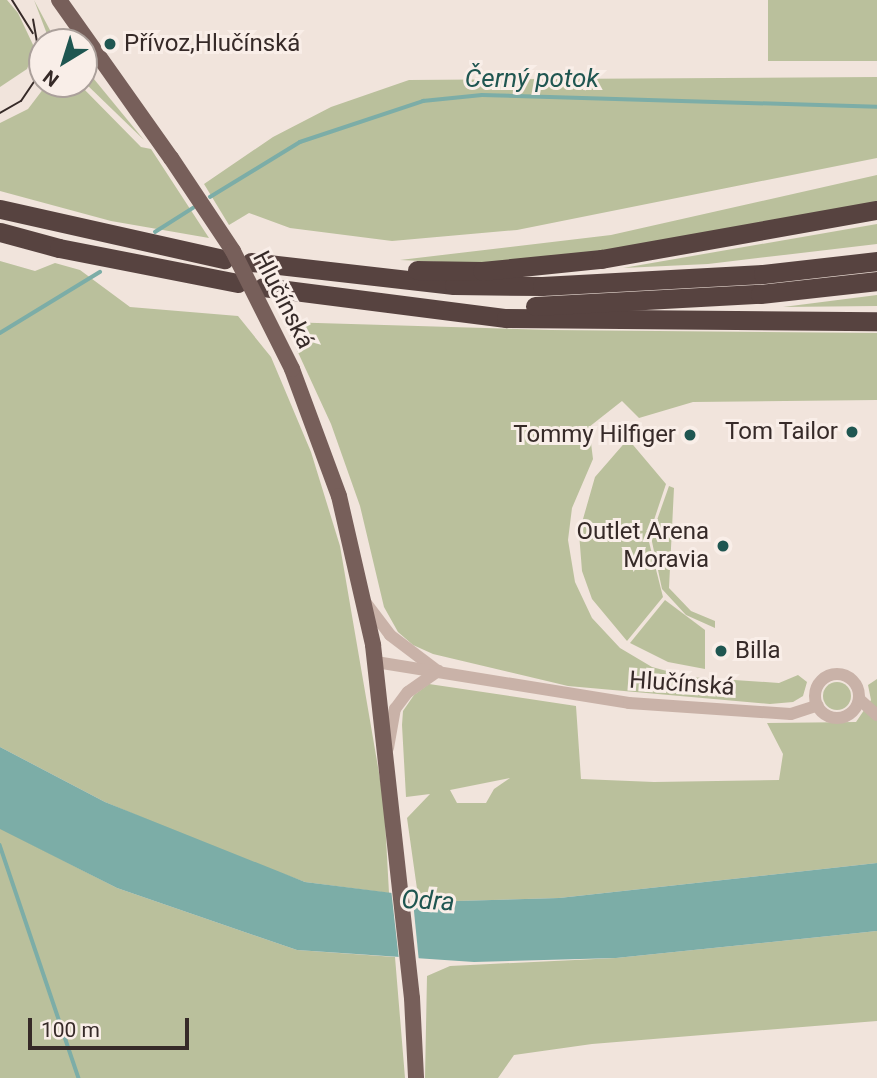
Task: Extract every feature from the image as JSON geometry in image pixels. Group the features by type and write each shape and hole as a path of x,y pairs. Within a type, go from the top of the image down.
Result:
{"highway":[{"path":"0,209 90,232 224,259"},
{"path":"877,210 601,259 482,271 257,263 453,285 606,286 877,261"},
{"path":"0,232 59,248 238,283"},
{"path":"334,297 452,304 608,305 877,281"},
{"path":"263,287 506,318 877,321"}],"main road":[{"name":"Hlučínská","path":"59,0 233,251 292,369 339,496 366,603 376,662 412,998 415,1078"}],"street":[{"path":"366,603 390,635 438,671 408,692 395,709 387,754"},
{"name":"Hlučínská","path":"376,662 579,697 657,706 791,714 818,705 829,716 841,717 854,709 859,699"},
{"path":"818,705 817,688 832,674 852,680 859,699 877,715"}],"green space":[{"path":"0,0 7,0 18,13 28,34 28,66 0,87"},
{"path":"34,0 49,28 45,28"},
{"path":"768,0 877,0 877,61 768,61"},
{"path":"877,77 877,158 517,230 392,241 290,228 249,213 229,225 204,184 273,137 331,107 409,80"},
{"path":"98,84 144,140 98,96"},
{"path":"36,98 93,98 141,147 151,149 209,238 111,221 0,191 0,123 28,109"},
{"path":"877,175 877,202 645,246 484,264 400,260 611,235"},
{"path":"877,224 877,244 708,264 623,268"},
{"path":"0,261 35,271 55,263 80,270 130,307 238,316 271,357 311,452 340,546 384,802 389,893 305,882 217,849 105,802 0,747"},
{"path":"877,295 877,306 783,307"},
{"path":"284,322 551,330 877,333 877,400 693,402 639,418 622,401 589,427 593,459 572,508 568,540 575,582 592,618 620,648 652,667 689,677 779,683 798,675 807,682 803,696 793,702 770,704 568,686 433,654 413,645 398,632 384,607 360,506 331,424"},
{"path":"628,439 666,484 648,538 663,597 627,641 592,599 582,571 579,533 595,477"},
{"path":"669,486 674,488 669,588 691,611 715,621 715,628 686,615 662,589 651,537"},
{"path":"665,600 705,630 705,669 668,662 630,643"},
{"path":"877,679 877,863 559,898 456,901 418,896 407,818 430,794 406,797 402,725 403,711 414,695 429,684 576,706 581,779 654,782 779,780 783,754 767,723 856,722 871,700 868,685","holes":["510,778 494,789 486,803 457,803 450,790"]},
{"path":"837,682 847,686 851,696 847,706 837,710 827,706 823,696 827,686"},
{"path":"0,828 117,888 297,950 395,957 405,1078 0,1078"},
{"path":"877,931 877,1021 592,1044 514,1055 498,1078 425,1078 427,976 450,966 616,958"}],"water":[{"name":"Odra","path":"0,747 105,802 305,882 456,901 559,898 877,863 877,931 616,958 474,962 297,950 117,888 0,829"}],"pier":[{"path":"391,889 412,891 419,962 399,960"}],"waterway":[{"name":"Černý potok","path":"210,197 300,142 423,101 482,95 877,107"},
{"name":"Černý potok","path":"155,232 193,208"},
{"name":"Černý potok","path":"0,333 100,272"},
{"path":"0,845 79,1078"}],"tram line":[{"path":"12,0 30,28"},
{"path":"0,113 21,101 37,77 40,59 33,20"}],"place":[{"name":"Přívoz,Hlučínská","path":"110,44"},
{"name":"Tom Tailor","path":"852,432"},
{"name":"Tommy Hilfiger","path":"690,435"},
{"name":"Outlet Arena Moravia","path":"723,546"},
{"name":"Billa","path":"721,651"}]}
